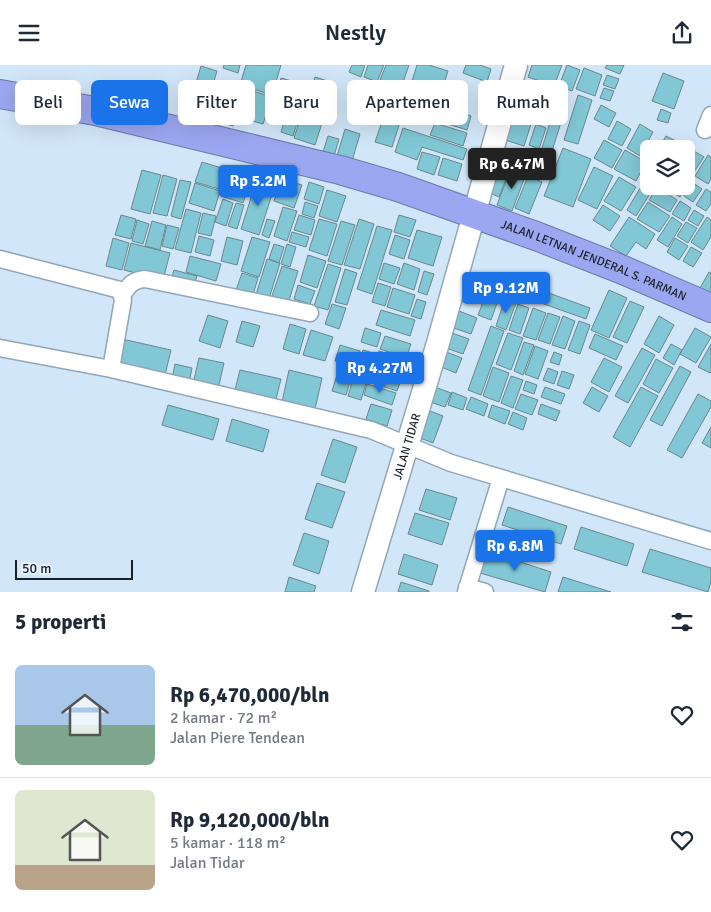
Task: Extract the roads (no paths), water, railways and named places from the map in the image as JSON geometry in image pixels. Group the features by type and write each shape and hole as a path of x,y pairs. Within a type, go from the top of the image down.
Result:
{"highway":[{"name":"JALAN LETNAN JENDERAL S. PARMAN","path":"0,94 95,111 340,170 474,214 623,269 711,308"}],"main road":[{"name":"JALAN TIDAR","path":"363,592 406,444 438,343 516,65"}],"street":[{"path":"0,259 110,285 120,290 123,294"},
{"path":"111,369 123,294 137,279 145,279 310,313"},
{"path":"0,348 111,369 371,430 450,463 711,541"},
{"path":"485,592 467,589 501,478"}]}
